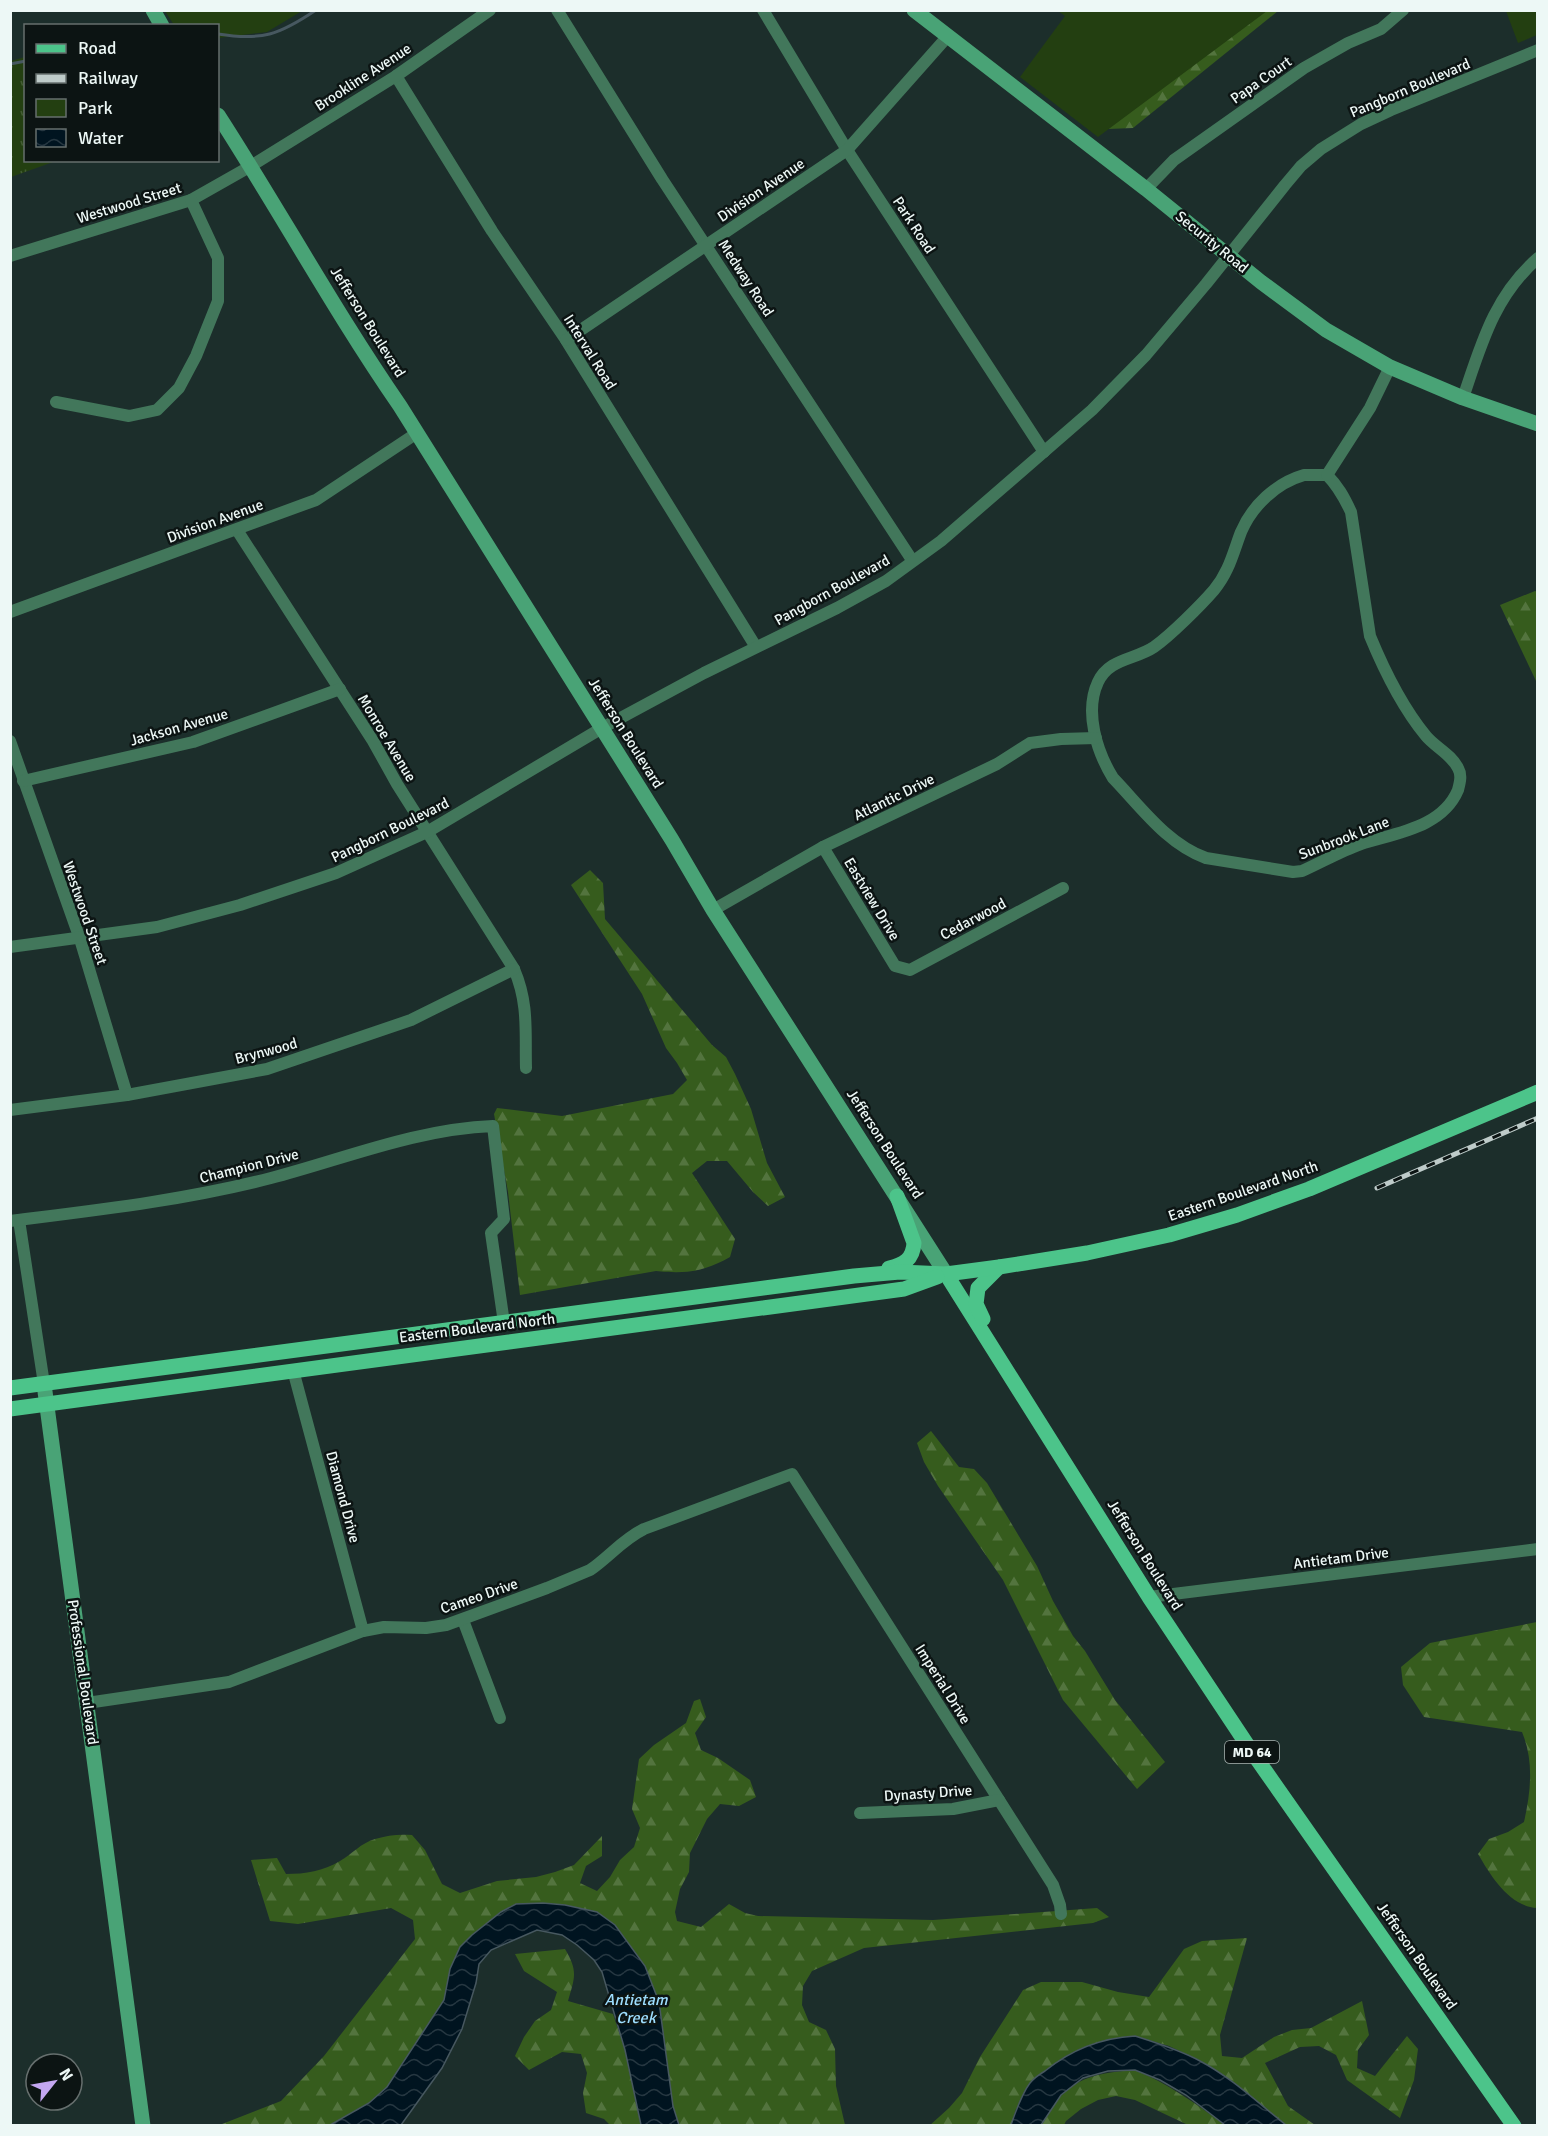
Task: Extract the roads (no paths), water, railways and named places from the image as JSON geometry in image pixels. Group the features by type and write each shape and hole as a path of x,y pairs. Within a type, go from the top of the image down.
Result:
{"main road":[{"name":"Eastern Boulevard North","path":"10,1388 854,1276 900,1272 946,1274 1087,1253 1169,1235 1237,1215 1373,1164 1538,1092"},
{"path":"854,1276 900,1266 911,1257 914,1243 897,1196"},
{"path":"999,1267 978,1288 976,1304 1006,1368"},
{"name":"Eastern Boulevard North","path":"10,1409 904,1289 946,1274"},
{"name":"Jefferson Boulevard","path":"946,1274 1149,1597 1252,1752 1514,2126"},
{"path":"403,1356 421,1345 493,1334 501,1330 504,1323"},
{"path":"293,1370 297,1361 309,1356 394,1344 417,1334"}],"street":[{"path":"153,10 161,24"},
{"name":"Brookline Avenue","path":"251,166 396,75 490,10"},
{"name":"Medway Road","path":"557,10 662,179 708,245 912,560"},
{"name":"Park Road","path":"764,10 847,150 1044,452"},
{"name":"Security Road","path":"914,10 1326,330 1390,367 1463,398 1538,424"},
{"name":"Papa Court","path":"1146,189 1174,160 1304,68 1348,43 1381,29 1403,10"},
{"name":"Division Avenue","path":"566,340 847,150 948,36"},
{"name":"Pangborn Boulevard","path":"10,947 157,927 240,906 336,873 427,832 602,728 886,581 940,541 1044,452 1092,410 1146,356 1301,166 1339,136 1391,110 1538,50"},
{"name":"Interval Road","path":"396,75 492,231 566,340 756,647"},
{"name":"MD 64","path":"219,117 251,166"},
{"name":"Westwood Street","path":"10,256 191,200 251,166"},
{"name":"Jefferson Boulevard","path":"251,166 370,363 602,728 713,910 946,1274"},
{"path":"56,402 129,416 157,410 179,388 196,356 218,301 218,258 191,200"},
{"path":"1463,398 1492,317 1509,288 1524,269 1538,258"},
{"path":"1327,475 1370,408 1390,367"},
{"name":"Division Avenue","path":"10,612 316,500 417,434"},
{"name":"Sunbrook Lane","path":"1327,475 1337,484 1351,512 1370,636 1375,649 1413,718 1426,737 1458,766 1461,775 1458,788 1448,805 1422,825 1360,845 1302,871 1281,872 1192,854 1174,841 1113,778 1101,755 1096,738 1092,699 1098,681 1104,672 1112,664 1155,646 1214,590 1233,560 1247,521 1263,500 1298,477 1327,475"},
{"name":"Monroe Avenue","path":"237,530 340,689 514,969 522,987 525,1002 526,1068"},
{"name":"Jackson Avenue","path":"23,781 193,742 340,689"},
{"name":"Atlantic Drive","path":"713,910 823,847 997,764 1030,743 1096,738"},
{"name":"Westwood Street","path":"10,741 80,939 127,1095"},
{"name":"Eastview Drive","path":"823,847 896,966"},
{"name":"Cedarwood","path":"896,966 910,970 1063,888"},
{"name":"Brynwood","path":"10,1110 127,1095 267,1069 411,1020 514,969"},
{"name":"Champion Drive","path":"15,1220 149,1203 215,1191 436,1133 493,1126 504,1219 491,1233 504,1323"},
{"name":"Professional Boulevard","path":"15,1220 44,1384 143,2126"},
{"name":"Diamond Drive","path":"293,1370 363,1631"},
{"name":"Cameo Drive","path":"87,1703 229,1682 363,1631 384,1627 426,1628 463,1620 590,1570 630,1536 644,1529 792,1474"},
{"name":"Imperial Drive","path":"792,1474 1053,1885 1058,1895 1061,1914"},
{"name":"Antietam Drive","path":"1149,1597 1538,1549"},
{"path":"463,1620 500,1718"},
{"name":"Dynasty Drive","path":"860,1813 953,1809 999,1800"}],"water":[{"name":"Antietam Creek","path":"543,1903 597,1912 615,1925 645,1966 659,2002 673,2106 679,2125 641,2125 625,2050 602,1972 594,1960 562,1935 537,1930 491,1950 479,1964 476,1983 462,2029 442,2068 401,2125 330,2125 369,2103 387,2087 444,2000 450,1969 460,1947 501,1912 516,1904"},
{"path":"1135,2036 1176,2050 1212,2068 1286,2125 1225,2125 1186,2095 1160,2080 1135,2070 1108,2071 1083,2078 1061,2095 1041,2125 1011,2125 1024,2093 1039,2075 1087,2046 1110,2039"}],"waterway":[{"path":"219,34 247,37 270,34 316,10"},
{"path":"10,64 24,61"}],"railway":[{"path":"1377,1188 1538,1118"}]}
